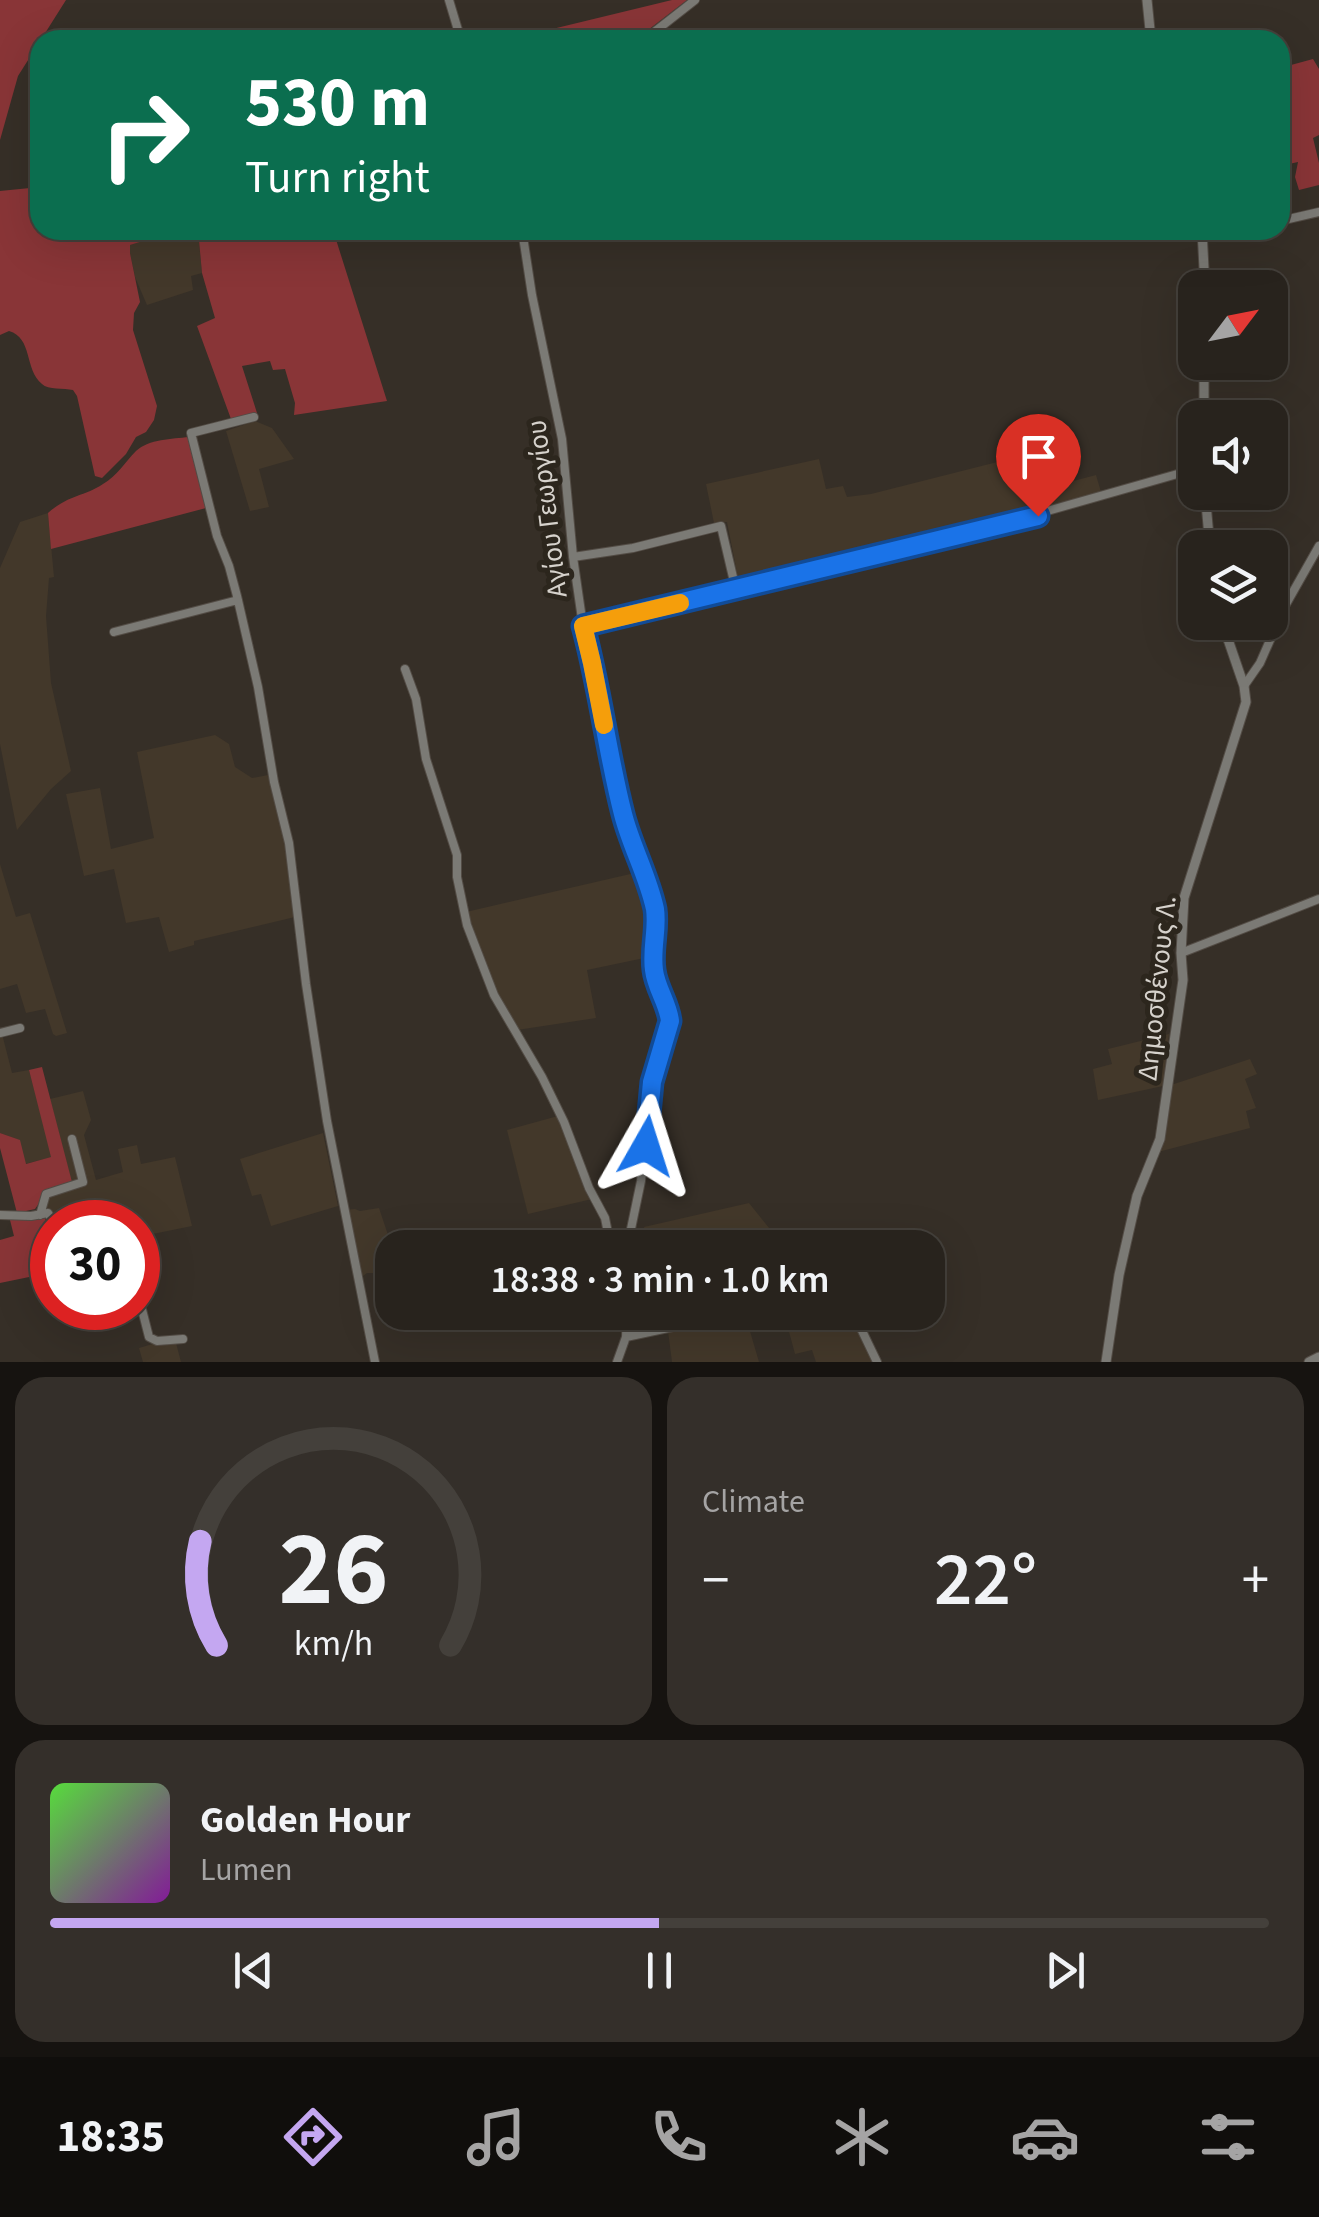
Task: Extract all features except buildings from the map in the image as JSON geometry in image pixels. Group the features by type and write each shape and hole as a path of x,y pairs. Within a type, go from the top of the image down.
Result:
{"street":[{"path":"449,0 458,30"},
{"path":"656,30 694,0"},
{"path":"1147,0 1150,30"},
{"path":"1290,218 1319,212"},
{"name":"Αγίου Γεωργίου","path":"523,240 562,438 583,626 624,820 654,905 654,969 669,1010 670,1021 652,1082 641,1181 630,1230"},
{"path":"1202,240 1204,270"},
{"path":"254,418 191,434 238,600 289,843 327,1121 374,1362"},
{"path":"583,626 1038,516 1178,475"},
{"path":"573,558 721,526 736,590"},
{"path":"1244,686 1260,663 1285,606 1319,546"},
{"path":"114,632 238,600"},
{"name":"Δημοσθένους Λ.","path":"1106,1362 1119,1275 1137,1196 1160,1139 1183,980 1180,952 1184,898 1244,714 1244,686 1228,640"},
{"path":"404,669 416,699 426,759 457,855 456,877 467,924 494,994 564,1122 607,1230"},
{"path":"1180,952 1319,900"},
{"path":"0,1033 20,1028"},
{"path":"44,1200 46,1194 83,1182 72,1139"},
{"path":"0,1215 30,1215"},
{"path":"147,1330 148,1336 157,1341 183,1339"},
{"path":"617,1362 626,1330"},
{"path":"626,1336 663,1330"},
{"path":"864,1330 876,1362"},
{"path":"1309,1362 1319,1357"}],"shaded area":[{"path":"0,0 66,0 47,30 30,30 30,57 18,76 0,140"},
{"path":"672,0 687,0 648,30 548,30"},
{"path":"1313,59 1319,69 1319,135 1313,138 1319,185 1299,190 1295,177 1298,162 1290,164 1290,65"},
{"path":"30,188 30,240 146,240 130,245 140,302 134,313 133,330 157,406 146,432 136,437 126,454 102,478 95,476 73,390 42,384 22,340 9,331 0,335 0,191"},
{"path":"145,240 199,240 202,273 191,276 193,290 147,305 135,277 130,245"},
{"path":"199,240 336,240 387,401 294,415 295,403 285,369 273,370 270,361 242,366 257,413 231,419 197,326 215,318 202,273"},
{"path":"255,421 272,428 294,459 259,469 269,507 250,511 226,431"},
{"path":"189,437 206,508 51,549 48,513 108,481 141,447"},
{"path":"1033,453 1043,489 1096,475 1101,492 1037,512 752,582 739,582 727,522 714,523 706,484 819,459 826,489 843,486 847,497"},
{"path":"48,513 54,577 49,578 46,616 51,683 71,771 17,830 0,744 0,568 20,522"},
{"path":"215,735 229,744 235,767 252,778 268,775 288,852 295,917 194,941 194,945 169,952 159,917 126,923 114,869 84,876 66,794 100,788 111,849 154,838 137,752"},
{"path":"0,864 16,917 30,913 67,1033 53,1034 45,1009 26,1013 17,984 0,989"},
{"path":"639,872 650,910 649,957 587,970 596,1018 517,1030 491,983 466,912"},
{"path":"0,1026 12,1073 29,1070 52,1157 25,1164 19,1140 0,1133"},
{"path":"1169,1034 1163,1086 1098,1100 1093,1069 1112,1064 1108,1049"},
{"path":"1250,1059 1257,1074 1245,1079 1256,1108 1246,1111 1250,1128 1158,1152 1171,1085"},
{"path":"42,1067 72,1182 48,1190 41,1200 30,1200 30,1210 17,1213 0,1148 0,1133 20,1140 26,1164 51,1157 29,1070"},
{"path":"83,1091 91,1120 84,1135 96,1180 123,1172 118,1149 137,1145 141,1164 175,1157 192,1226 160,1233 160,1200 47,1200 48,1196 73,1188 50,1099"},
{"path":"558,1116 592,1199 528,1214 507,1130"},
{"path":"323,1133 338,1206 271,1226 261,1194 252,1196 240,1159"},
{"path":"749,1203 771,1230 645,1230 644,1227"},
{"path":"379,1208 386,1230 375,1230 375,1273 359,1279 346,1210"},
{"path":"30,1219 30,1277 0,1283 0,1240 14,1236 10,1220"},
{"path":"750,1330 759,1362 672,1362 668,1331"},
{"path":"789,1330 858,1330 873,1362 816,1362 812,1350 795,1354"},
{"path":"176,1343 181,1362 143,1362 139,1348"}],"slow traffic":[{"path":"604,725 583,626 680,603"}],"route":[{"path":"646,1146 652,1082 670,1021 669,1010 654,969 654,905 624,820 583,626 1038,516"}]}
